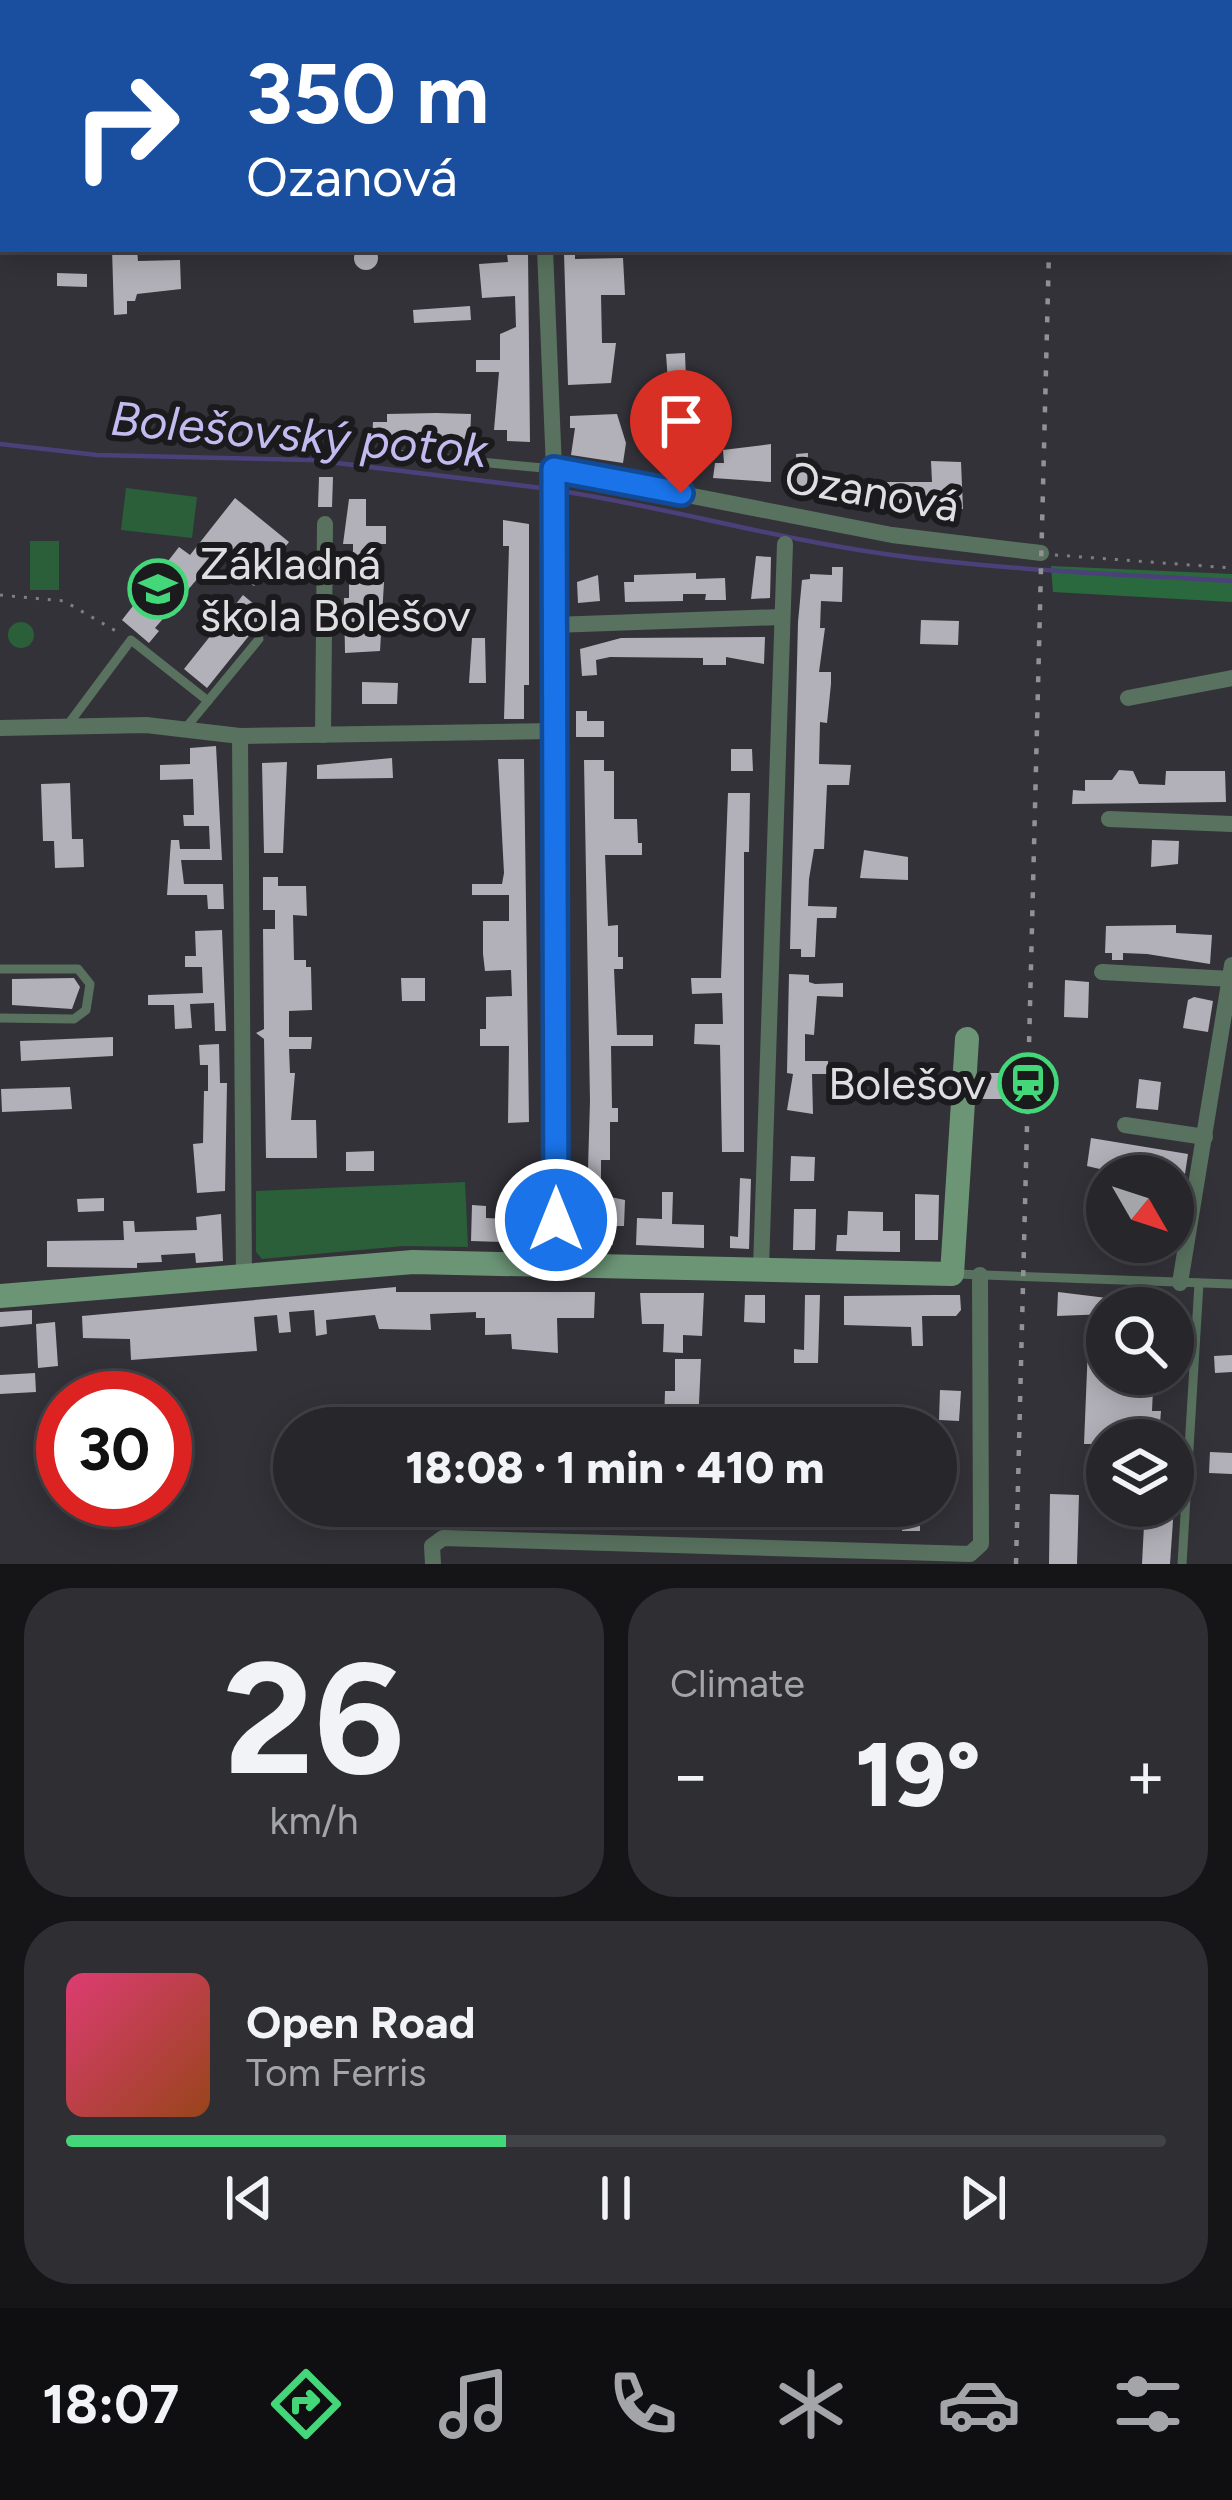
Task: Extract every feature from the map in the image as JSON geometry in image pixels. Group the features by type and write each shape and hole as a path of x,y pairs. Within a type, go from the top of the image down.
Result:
{"street":[{"path":"545,252 552,483 556,1264"},
{"name":"Ozanová","path":"552,483 1041,554"},
{"path":"323,734 325,524"},
{"path":"761,1268 785,544"},
{"path":"553,625 781,617"},
{"path":"1128,698 1232,678"},
{"path":"0,728 67,726 240,736 554,730"},
{"path":"240,736 244,1277"},
{"path":"1109,819 1232,824"},
{"path":"1189,1283 1205,1137 1232,965"},
{"path":"1102,972 1231,980"},
{"path":"0,1295 413,1262 952,1274 967,1040"},
{"path":"1125,1125 1205,1137"},
{"path":"433,1564 432,1546 443,1538 970,1554 981,1544 980,1275"}],"lane":[{"path":"394,454 552,483"},
{"path":"184,730 259,639"},
{"path":"67,726 131,640 208,701"},
{"path":"0,969 78,969 90,984 86,1010 74,1019 0,1018"},
{"path":"952,1274 1232,1284"},
{"path":"1182,1564 1189,1283"}],"path":[{"path":"1041,554 1232,568"},
{"path":"0,606 1,595 64,602 131,640"}],"green space":[{"path":"126,488 197,497 192,538 121,530"},
{"path":"30,541 59,541 59,590 30,590"},
{"path":"1051,566 1232,574 1232,602 1053,592"},
{"path":"21,622 34,635 21,648 8,635"},
{"path":"465,1182 468,1247 403,1246 262,1259 256,1252 256,1191"}],"building":[{"path":"112,252 137,252 138,261 180,260 181,289 137,294 135,301 127,301 127,314 114,315"},
{"path":"356,252 377,253 371,269 355,263"},
{"path":"528,252 530,442 507,441 507,430 494,430 499,372 476,372 476,360 500,360 500,334 516,327 515,296 482,298 479,264 508,262 507,254"},
{"path":"564,253 575,253 575,259 623,258 625,295 601,295 602,343 616,343 611,383 568,385"},
{"path":"57,273 87,274 87,287 57,286"},
{"path":"470,306 471,320 414,323 413,310"},
{"path":"685,353 686,381 668,382 666,354"},
{"path":"387,414 471,414 470,442 372,439 373,422 387,422"},
{"path":"617,414 626,443 623,463 571,455 575,428 570,428 570,416"},
{"path":"771,444 771,482 713,478 715,463 724,463 723,450"},
{"path":"808,453 807,492 786,489 789,473 797,473 796,454"},
{"path":"931,461 961,462 963,509 888,505 887,491 868,482 932,482"},
{"path":"838,475 859,479 859,500 837,500"},
{"path":"319,477 333,477 332,507 318,507"},
{"path":"235,498 289,542 254,586 217,556 155,628 159,631 149,643 122,620 179,547 190,555"},
{"path":"349,499 366,499 366,526 386,526 386,544 376,544 376,582 384,582 380,651 345,653 344,598 349,598 349,574 353,574 353,544 343,544"},
{"path":"503,520 529,524 529,685 524,685 524,719 504,719 509,546 503,546"},
{"path":"756,556 771,557 770,598 751,599"},
{"path":"832,567 843,567 842,602 821,601 820,628 825,628 819,672 831,672 831,684 827,723 820,722 819,764 851,765 849,785 827,785 824,849 814,849 809,879 808,906 837,907 836,918 817,918 815,957 801,957 801,949 790,949 798,622 802,580 810,579 810,574 832,575"},
{"path":"696,573 696,579 725,578 726,600 683,594 683,601 625,602 624,582 634,582 634,575"},
{"path":"598,575 600,601 578,603 577,582"},
{"path":"243,595 271,618 261,630 256,627 207,688 184,669"},
{"path":"921,620 959,621 958,645 920,644"},
{"path":"765,637 764,664 726,657 726,665 703,665 703,658 610,657 596,660 597,675 582,676 580,649 621,638"},
{"path":"472,638 485,638 486,683 469,683"},
{"path":"362,682 398,683 397,704 362,704"},
{"path":"576,711 587,711 587,721 604,721 604,737 576,737"},
{"path":"216,746 222,860 181,860 184,884 223,884 224,909 208,909 207,895 167,895 171,840 179,840 180,849 210,849 209,826 184,826 183,815 194,815 193,779 160,780 160,765 190,764 190,748"},
{"path":"731,749 752,749 753,771 731,771"},
{"path":"392,758 393,778 317,779 317,765"},
{"path":"498,759 524,759 529,1122 508,1123 509,1046 480,1046 480,1029 486,1029 486,997 512,996 511,970 485,971 483,954 483,921 509,921 509,895 472,895 472,884 502,884"},
{"path":"584,760 604,760 604,771 614,771 614,819 637,819 638,843 642,843 642,855 605,855 608,926 618,925 618,957 623,957 623,969 614,969 617,1035 653,1035 653,1046 611,1046 612,1108 618,1108 618,1122 610,1122 610,1160 601,1160 601,1195 625,1200 624,1226 613,1226 613,1245 592,1244 593,1206 583,1206 581,1184 582,1168 588,1168 590,1101"},
{"path":"287,762 283,853 264,853 262,763"},
{"path":"1119,770 1133,771 1139,784 1165,785 1166,771 1225,771 1226,802 1072,804 1073,790 1085,791 1085,780 1112,780"},
{"path":"70,783 72,839 83,839 84,867 55,868 54,841 43,841 41,784"},
{"path":"728,793 750,793 749,852 744,852 744,1152 722,1152 720,1045 694,1044 695,1024 723,1024 722,993 692,994 691,978 721,978"},
{"path":"1152,840 1179,841 1178,864 1151,867"},
{"path":"864,850 908,857 908,880 860,878"},
{"path":"263,877 278,877 278,886 306,886 307,916 293,915 294,960 306,960 306,967 311,967 312,1010 289,1011 289,1037 312,1037 311,1049 289,1049 290,1073 295,1073 291,1120 316,1120 317,1158 266,1158 264,1039 256,1033 264,1029 263,929 275,929 275,910 263,910"},
{"path":"1176,925 1176,933 1212,935 1210,964 1123,953 1123,960 1112,960 1112,953 1105,953 1106,926"},
{"path":"222,930 226,1031 215,1031 214,1003 190,1004 192,1028 175,1029 174,1005 148,1005 148,995 203,993 202,967 185,967 185,956 196,956 195,931"},
{"path":"789,974 809,975 809,982 815,984 843,983 843,997 817,996 814,1035 805,1034 805,1061 828,1061 828,1074 812,1074 813,1114 787,1110 793,1074 787,1073"},
{"path":"74,978 80,987 72,1009 12,1005 12,979"},
{"path":"401,978 425,978 425,1001 402,1001"},
{"path":"1065,980 1089,982 1088,1018 1064,1017"},
{"path":"1188,1000 1213,1001 1208,1032 1183,1028"},
{"path":"113,1037 113,1056 21,1061 20,1041"},
{"path":"219,1044 220,1083 227,1083 225,1191 197,1193 193,1144 203,1143 204,1091 208,1091 208,1065 200,1065 199,1045"},
{"path":"981,1073 1005,1073 1005,1099 980,1099"},
{"path":"1139,1079 1161,1082 1158,1110 1136,1108"},
{"path":"70,1087 72,1109 2,1112 1,1089"},
{"path":"1091,1138 1188,1154 1188,1155 1089,1155"},
{"path":"374,1151 374,1171 346,1171 346,1152"},
{"path":"791,1156 815,1157 814,1181 790,1181"},
{"path":"740,1178 751,1179 749,1249 730,1248 730,1236 738,1237"},
{"path":"662,1192 673,1192 672,1224 704,1225 704,1248 636,1245 637,1218 662,1219"},
{"path":"915,1194 939,1195 938,1240 915,1240"},
{"path":"104,1198 104,1211 78,1212 77,1199"},
{"path":"509,1201 521,1201 521,1216 529,1217 529,1243 471,1241 472,1205 486,1206 486,1218 509,1219"},
{"path":"794,1209 816,1209 815,1250 793,1250"},
{"path":"848,1211 883,1212 883,1231 900,1231 900,1252 836,1251 837,1235 847,1235"},
{"path":"221,1214 223,1261 196,1263 195,1253 161,1255 162,1262 137,1263 137,1268 47,1267 47,1241 124,1240 123,1221 134,1221 135,1232 197,1230 196,1217"},
{"path":"396,1287 396,1292 595,1292 594,1318 557,1318 558,1353 512,1349 511,1334 485,1335 485,1318 476,1318 476,1312 430,1314 431,1330 379,1329 375,1315 326,1320 327,1334 316,1336 314,1310 289,1312 291,1332 279,1333 277,1315 254,1317 257,1351 131,1360 130,1339 83,1338 82,1316"},
{"path":"1058,1292 1086,1295 1086,1315 1057,1316"},
{"path":"640,1293 704,1293 702,1336 683,1335 683,1353 663,1352 664,1324 642,1324"},
{"path":"745,1295 765,1295 765,1323 744,1322"},
{"path":"805,1295 820,1295 818,1363 794,1363 794,1349 804,1350"},
{"path":"960,1295 961,1310 956,1316 922,1316 923,1346 912,1346 911,1327 844,1325 844,1296"},
{"path":"32,1310 32,1324 0,1327 0,1312"},
{"path":"55,1322 58,1366 38,1368 36,1324"},
{"path":"1232,1355 1232,1372 1215,1373 1214,1356"},
{"path":"675,1359 701,1359 699,1407 665,1407 665,1391 675,1391"},
{"path":"35,1373 36,1392 0,1394 0,1375"},
{"path":"940,1390 961,1391 959,1421 957,1407 939,1407"},
{"path":"1086,1395 1153,1395 1152,1411 1161,1411 1160,1419 1086,1419 1084,1444"},
{"path":"1210,1452 1232,1453 1232,1474 1209,1473"},
{"path":"1050,1494 1079,1495 1077,1564 1049,1564"},
{"path":"1144,1527 1173,1527 1170,1564 1142,1564"}],"waterway":[{"name":"Bolešovský potok","path":"0,444 97,455 312,460 550,489"},
{"name":"Bolešovský potok","path":"561,491 885,554 1015,568 1232,581"}],"railway":[{"path":"1016,1564 1049,252"}],"place":[{"name":"Základná škola Bolešov","path":"158,589"},
{"name":"Bolešov","path":"1028,1083"}],"route":[{"path":"556,1220 554,469 681,493"}]}
